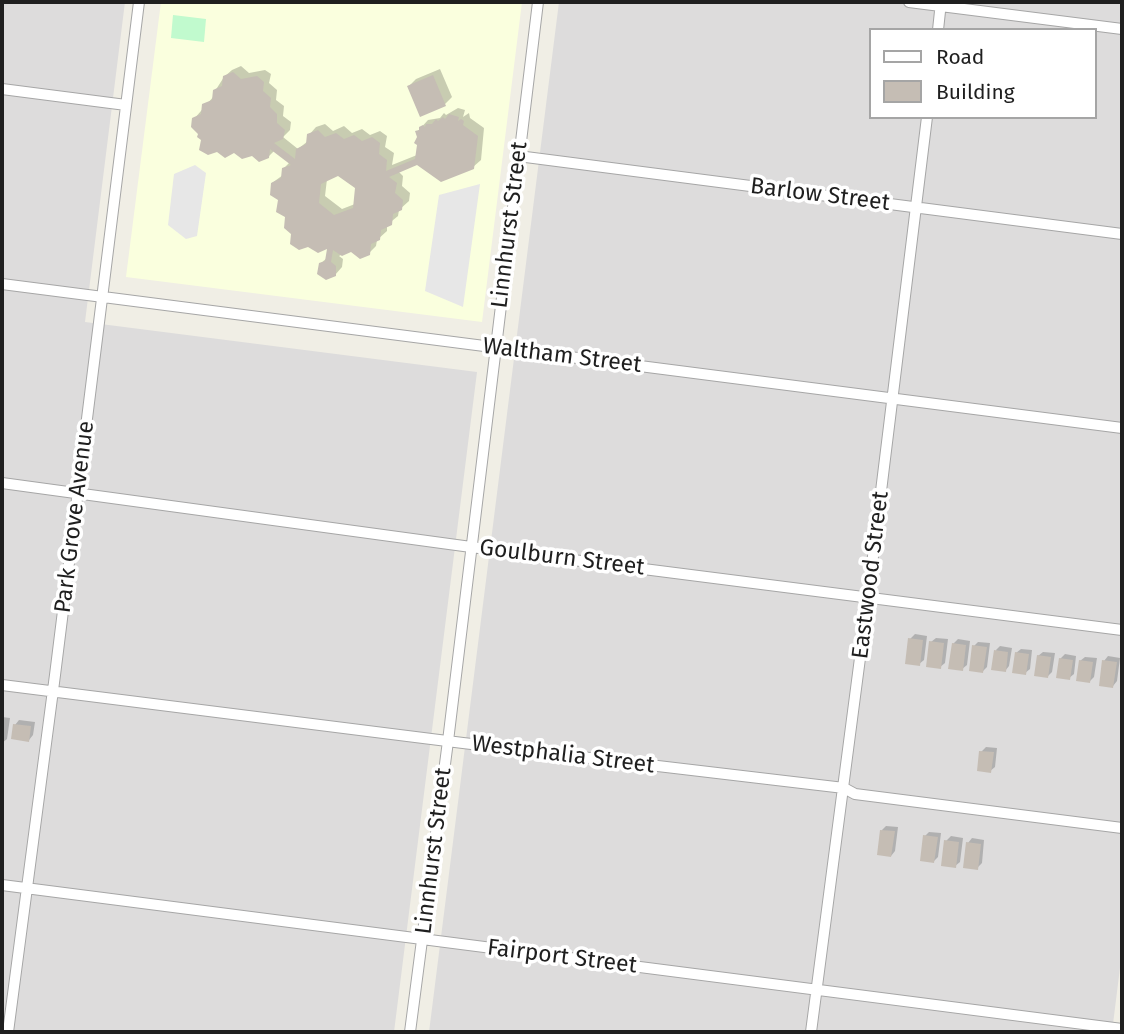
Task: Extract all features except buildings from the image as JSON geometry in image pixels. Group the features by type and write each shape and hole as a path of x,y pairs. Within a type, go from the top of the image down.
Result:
{"street":[{"name":"Park Grove Avenue","path":"8,1032 139,2"},
{"name":"Linnhurst Street","path":"410,1032 538,2"},
{"path":"909,2 1122,29"},
{"path":"937,28 941,4"},
{"path":"2,89 126,105"},
{"name":"Eastwood Street","path":"811,1032 927,119"},
{"name":"Barlow Street","path":"518,156 1122,234"},
{"name":"Waltham Street","path":"2,284 1122,428"},
{"name":"Goulburn Street","path":"2,483 471,547 1122,630"},
{"name":"Westphalia Street","path":"2,685 844,788 855,794 1122,828"},
{"name":"Fairport Street","path":"2,885 1122,1029"}],"shaded area":[{"path":"2,2 125,2 85,322 477,372 394,1032 2,1032"},
{"path":"161,2 522,2 482,322 126,277"},
{"path":"559,2 1122,2 1122,952 1112,1032 429,1032"},
{"path":"195,165 206,173 197,236 186,239 168,225 174,174"},
{"path":"480,184 463,307 425,291 439,195"}],"green space":[{"path":"173,15 206,19 204,42 171,38"}]}
